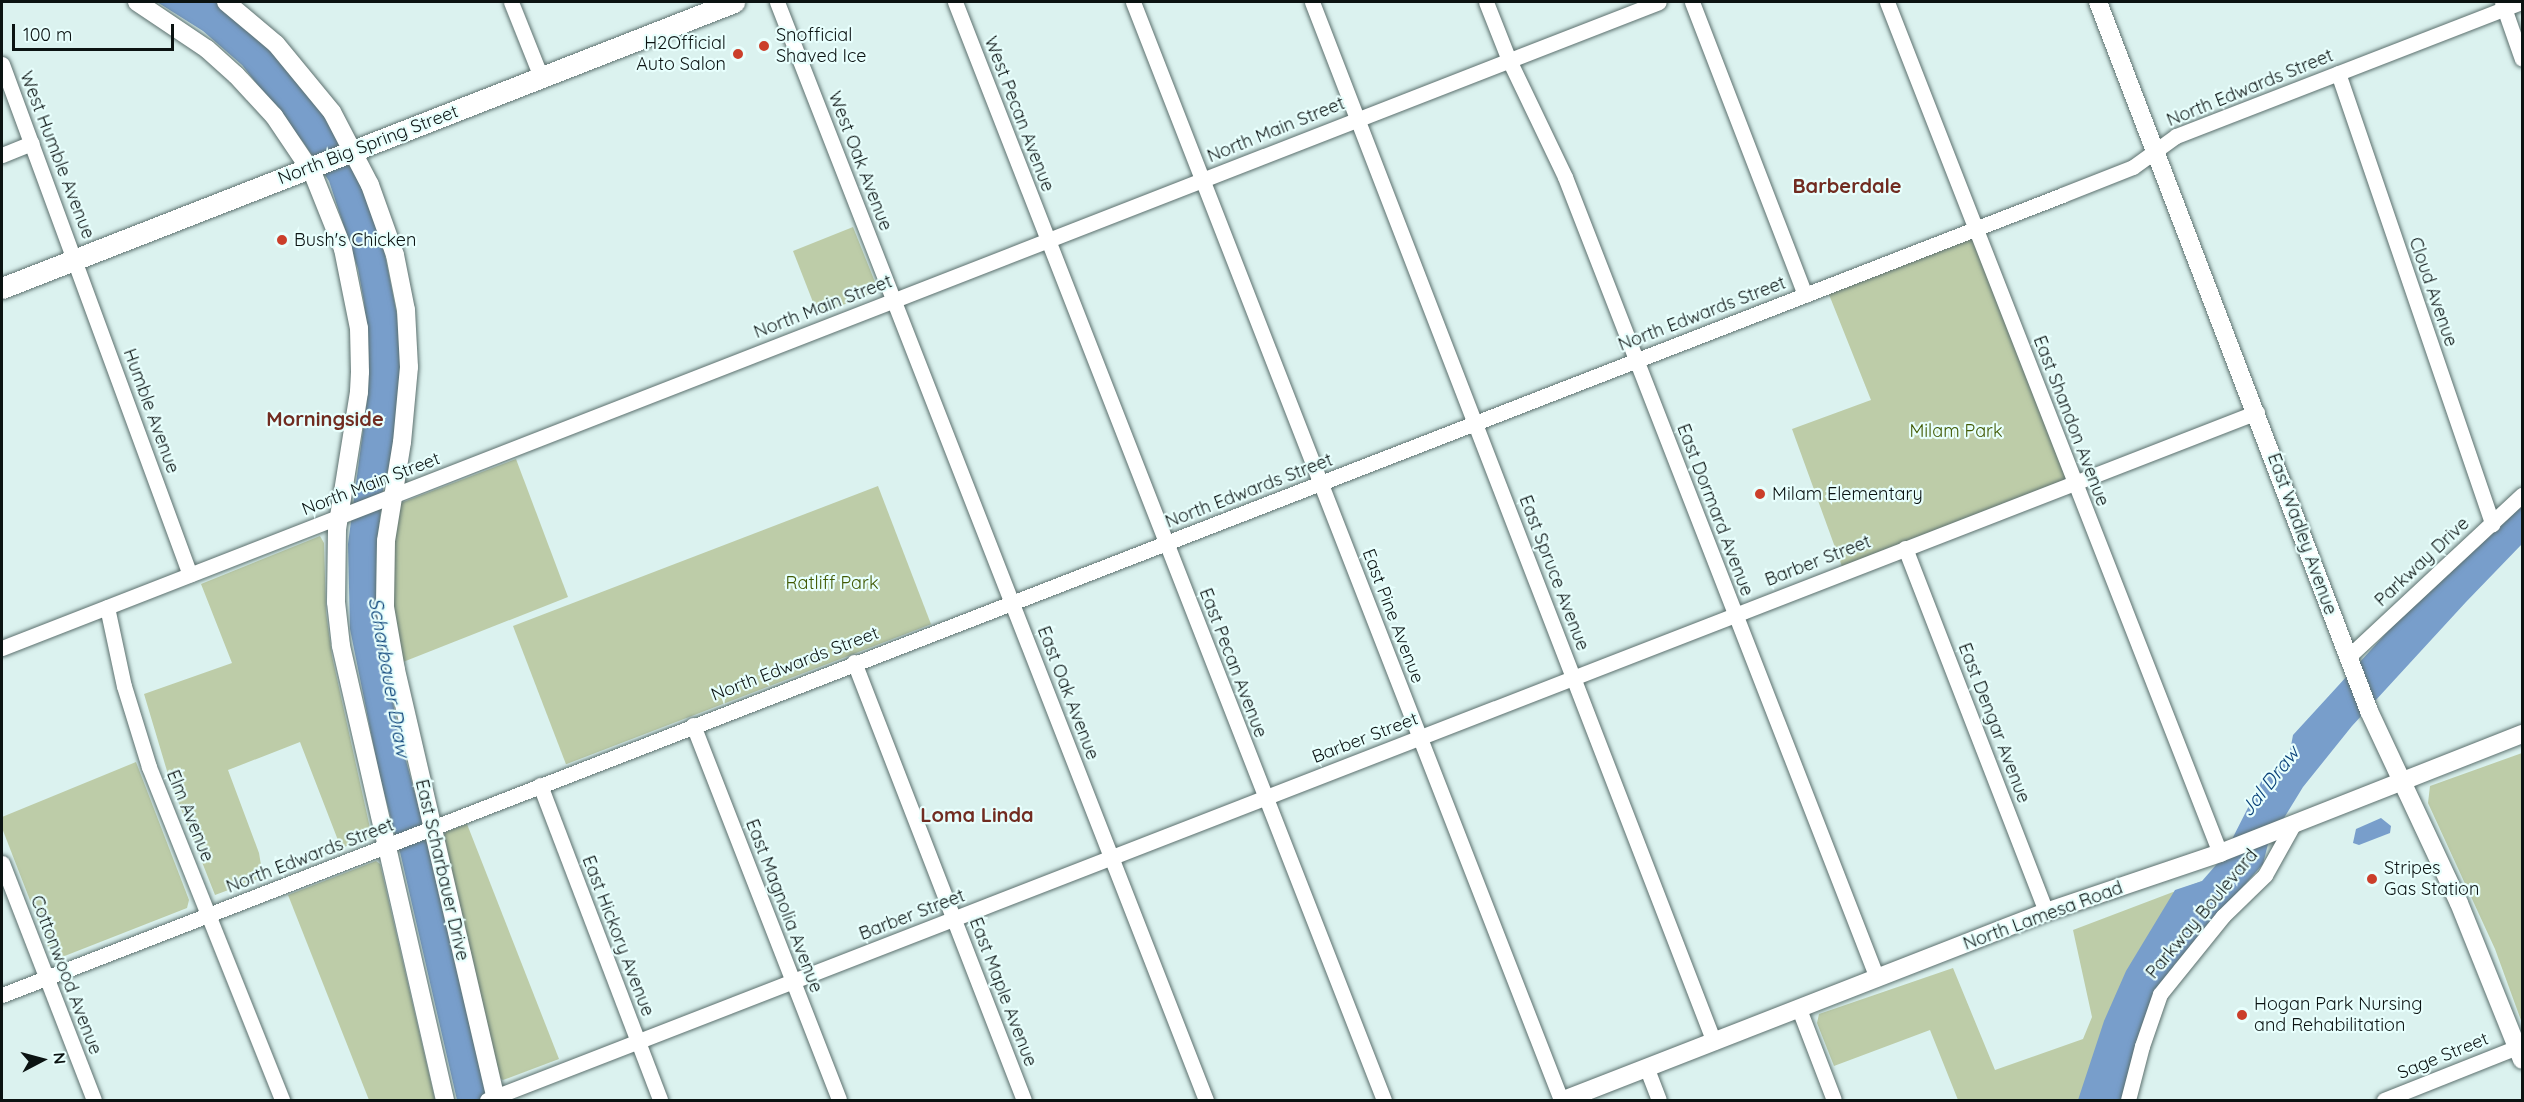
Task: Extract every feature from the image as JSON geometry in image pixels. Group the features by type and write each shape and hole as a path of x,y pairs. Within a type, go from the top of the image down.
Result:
{"highway":[{"name":"North Big Spring Street","path":"2,288 541,77 703,7 734,2"}],"main road":[{"path":"137,2 188,34 237,75 274,116 309,168 325,201 343,249 359,328 359,392 339,517 336,592 341,646 445,1101"},
{"name":"East Scharbauer Drive","path":"226,2 266,33 305,76 332,112 354,151 387,229 406,310 408,386 384,563 385,607 396,670 493,1100"},
{"name":"East Wadley Avenue","path":"2098,2 2257,412 2369,711 2472,933 2520,1054"},
{"name":"North Lamesa Road","path":"1562,1101 2046,912 2220,853 2523,734"}],"street":[{"path":"511,2 541,77"},
{"name":"West Oak Avenue","path":"777,2 894,300"},
{"name":"West Pecan Avenue","path":"955,2 1047,240"},
{"name":"East Pine Avenue","path":"1133,2 1562,1101"},
{"name":"East Spruce Avenue","path":"1312,2 1714,1042"},
{"name":"East Dormard Avenue","path":"1486,2 1509,60 1565,177 1877,978"},
{"name":"North Main Street","path":"2,648 1659,2"},
{"path":"1692,2 1805,295"},
{"name":"East Shandon Avenue","path":"1887,2 2220,853"},
{"name":"North Edwards Street","path":"2,995 387,848 540,785 854,662 1166,544 2133,167 2176,136 2503,5 2523,2"},
{"path":"2503,5 2523,59"},
{"name":"West Humble Avenue","path":"2,64 75,260"},
{"name":"Cloud Avenue","path":"2338,73 2492,524"},
{"path":"2,155 32,144"},
{"name":"East Pecan Avenue","path":"1047,240 1384,1101"},
{"name":"Humble Avenue","path":"75,260 190,575"},
{"name":"East Oak Avenue","path":"894,300 1206,1101"},
{"name":"Barber Street","path":"493,1100 2257,412"},
{"name":"Parkway Drive","path":"2348,657 2523,495"},
{"name":"East Dengar Avenue","path":"1905,548 2046,912"},
{"name":"Elm Avenue","path":"107,607 116,653 139,735 161,800 282,1101"},
{"name":"East Maple Avenue","path":"854,662 1024,1101"},
{"name":"East Magnolia Avenue","path":"693,725 839,1101"},
{"name":"East Hickory Avenue","path":"540,785 660,1101"},
{"name":"Parkway Boulevard","path":"2128,1101 2142,1046 2160,994 2223,916 2265,875 2292,825"},
{"name":"Cottonwood Avenue","path":"2,863 94,1101"},
{"path":"1799,1009 1834,1101"},
{"name":"Sage Street","path":"2384,1101 2520,1054"},
{"path":"1647,1069 1659,1101"}],"green space":[{"path":"853,227 877,287 875,292 818,315 793,251"},
{"name":"Milam Park","path":"1974,229 2074,483 1844,572 1792,429 1871,400 1826,287"},
{"path":"516,459 568,597 403,662 393,603 393,552 398,504"},
{"name":"Ratliff Park","path":"878,486 931,624 566,764 513,626"},
{"path":"320,536 324,543 326,612 332,656 372,837 341,848 300,742 228,770 259,853 263,877 215,895 170,781 144,694 232,663 201,584"},
{"path":"2522,753 2522,1023 2495,949 2428,803 2430,786"},
{"path":"136,762 189,900 187,908 57,959 52,957 2,828 2,817"},
{"path":"467,824 559,1059 503,1080 498,1078 443,838 446,832"},
{"path":"376,861 380,864 435,1100 369,1100 288,895"},
{"path":"2202,881 2213,918 2174,965 2123,1100 1958,1100 1930,1030 1834,1066 1817,1023 1819,1014 1953,968 1995,1070 2083,1039 2092,1017 2073,930"}],"water":[{"path":"157,2 217,2 268,45 315,101 333,129 354,168 380,230 399,325 401,369 393,459 384,481 377,545 376,604 398,731 428,842 490,1100 457,1100 400,852 380,778 350,629 348,544 367,400 369,358 364,302 358,269 329,181 303,142 242,65 203,31"},
{"name":"Jal Draw","path":"2522,506 2522,544 2352,726 2303,787 2268,844 2263,864 2174,965 2123,1100 2078,1100 2104,1021 2126,971 2175,890 2202,881 2223,857 2261,782 2290,751 2293,735 2390,629"},
{"path":"2381,818 2391,826 2390,833 2359,845 2353,843 2356,829"}],"place":[{"name":"Snofficial Shaved Ice","path":"764,46"},
{"name":"H2Official Auto Salon","path":"738,54"},
{"name":"Bush's Chicken","path":"282,240"},
{"name":"Milam Elementary","path":"1760,494"},
{"name":"Stripes Gas Station","path":"2372,879"},
{"name":"Hogan Park Nursing and Rehabilitation","path":"2242,1015"}],"district":[{"name":"Barberdale","path":"1847,185"},
{"name":"Morningside","path":"325,418"},
{"name":"Loma Linda","path":"977,814"}],"water label":[{"name":"Scharbauer Draw","path":"390,677"}]}
